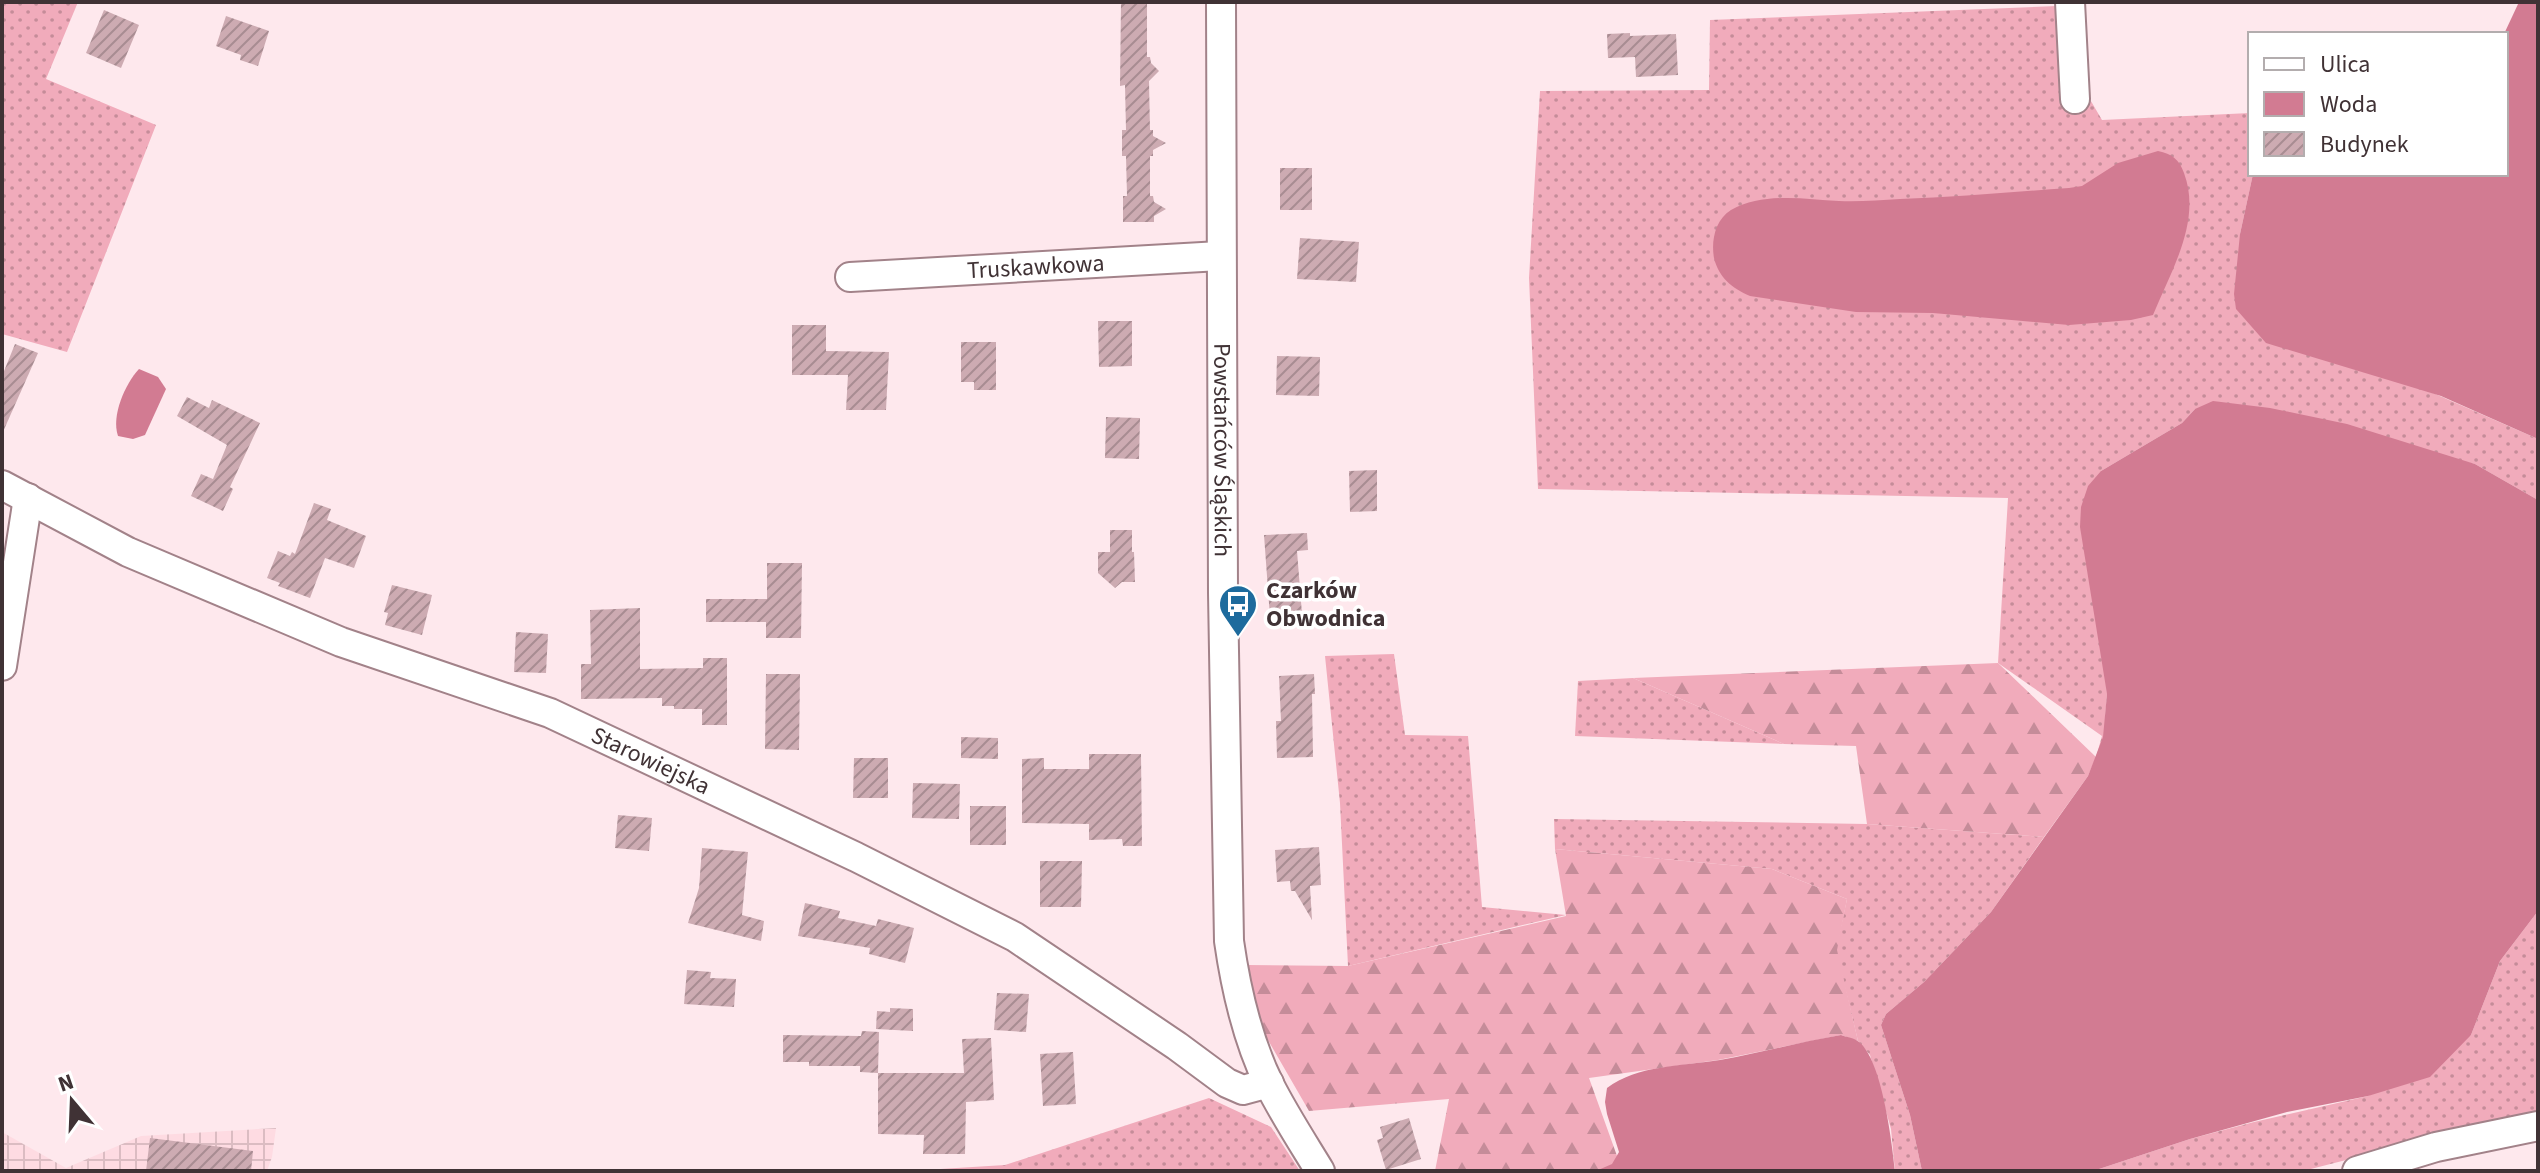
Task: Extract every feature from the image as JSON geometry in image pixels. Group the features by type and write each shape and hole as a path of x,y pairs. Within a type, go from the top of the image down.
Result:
{"street":[{"name":"Powstańców Śląskich","path":"1221,2 1222,577 1229,941 1235,985 1245,1023 1269,1083 1320,1171"},
{"path":"2070,2 2075,99"},
{"name":"Truskawkowa","path":"850,277 1220,256"},
{"name":"Starowiejska","path":"2,485 128,552 341,642 550,713 856,857 1015,937 1227,1083 1243,1090 1269,1083"},
{"path":"2,666 28,498"},
{"path":"2357,1171 2436,1147 2538,1126"}],"shaded area":[{"path":"276,1128 267,1171 2,1171 2,1132 66,1168 141,1136"}],"green space":[{"path":"2,2 78,2 46,79 156,125 67,352 2,334"},
{"path":"2082,5 2088,96 2102,120 2248,113 2248,176 2253,176 2240,234 2408,382 2538,439 2538,500 2475,464 2195,409 2182,423 2101,471 2107,694 2105,719 2122,741 2096,757 2102,736 1998,663 2008,498 1538,489 1529,278 1540,91 1709,90 1710,20"},
{"path":"1394,654 1405,735 1468,736 1482,907 1566,915 1348,966 1340,803 1325,656"},
{"path":"1998,663 2096,757 2088,776 2044,837 1867,824 1856,746 1784,744 1633,678"},
{"path":"1633,678 1784,744 1575,736 1578,681"},
{"path":"1554,819 1867,824 2044,837 1991,912 1924,982 1886,1014 1881,1025 1910,1115 1922,1171 1895,1171 1891,1129 1870,1055 1858,1041 1836,950 1847,899 1772,869 1555,849"},
{"path":"1555,849 1772,869 1847,899 1837,950 1858,1041 1841,1035 1718,1060 1589,1078 1621,1167 1608,1171 1435,1171 1449,1099 1309,1111 1257,1021 1247,965 1348,966 1566,916"},
{"path":"2538,911 2538,1111 2303,1171 2093,1171 2190,1139 2368,1096 2471,1035 2500,961"},
{"path":"1209,1098 1271,1127 1300,1171 908,1171 1005,1165"}],"water":[{"path":"2519,2 2538,2 2538,439 2441,396 2266,343 2236,309 2234,294 2240,234 2253,176 2508,176 2508,32 2505,32"},
{"path":"2158,151 2180,164 2189,191 2189,209 2182,246 2153,315 2069,325 1933,313 1856,312 1750,296 1727,282 1714,258 1714,238 1721,219 1744,204 1784,198 1862,201 2069,188 2082,186 2118,163"},
{"path":"139,369 158,377 166,389 145,435 133,439 118,436 116,419 124,392"},
{"path":"2213,401 2270,408 2347,424 2475,464 2538,500 2538,911 2500,961 2471,1035 2430,1077 2368,1096 2287,1112 2190,1139 2093,1171 1922,1171 1910,1115 1881,1025 1886,1014 1924,982 1991,912 2088,776 2103,737 2107,694 2080,527 2081,507 2088,486 2101,471 2182,423 2195,409"},
{"path":"1841,1035 1859,1042 1874,1066 1884,1102 1895,1171 1596,1171 1612,1164 1619,1152 1605,1102 1607,1088 1619,1080 1646,1071 1720,1060"}],"building":[{"path":"1121,2 1147,2 1147,57 1159,71 1149,81 1150,130 1153,130 1153,136 1166,143 1153,150 1153,156 1150,156 1150,196 1166,209 1154,216 1154,222 1123,222 1123,196 1127,196 1126,156 1122,156 1122,130 1126,130 1125,85 1120,86"},
{"path":"104,10 139,25 121,68 86,53"},
{"path":"226,16 269,31 258,66 240,60 241,55 216,46"},
{"path":"1630,33 1630,36 1676,34 1678,75 1636,77 1635,57 1608,58 1607,34"},
{"path":"1280,168 1312,168 1312,210 1280,210"},
{"path":"1300,238 1359,242 1356,282 1297,279"},
{"path":"1098,321 1132,321 1132,366 1099,367"},
{"path":"792,325 826,325 826,351 889,352 886,410 846,410 848,375 792,375"},
{"path":"961,342 996,342 996,390 974,390 974,382 961,382"},
{"path":"15,344 38,353 2,434 2,376"},
{"path":"1277,356 1320,357 1319,396 1276,395"},
{"path":"187,397 209,408 212,400 260,423 230,487 233,489 223,511 191,496 201,474 213,479 227,445 177,416"},
{"path":"1106,417 1140,418 1139,459 1105,458"},
{"path":"1377,470 1377,511 1350,512 1349,471"},
{"path":"314,503 331,509 327,520 366,536 354,568 325,558 310,598 278,586 280,583 267,578 278,551 290,556 292,552 295,554"},
{"path":"1110,530 1132,530 1134,552 1135,582 1122,582 1115,588 1098,573 1098,552 1110,552"},
{"path":"1307,533 1308,550 1297,551 1302,614 1270,617 1264,535"},
{"path":"767,563 802,563 801,638 766,638 766,622 706,622 706,599 767,599"},
{"path":"392,585 432,595 422,635 385,625 388,613 384,612"},
{"path":"640,608 640,669 703,668 703,658 727,658 727,725 702,725 702,709 662,706 662,698 581,699 581,664 591,664 590,610"},
{"path":"516,632 548,634 546,673 514,672"},
{"path":"766,674 800,674 799,750 765,749"},
{"path":"1314,674 1313,757 1277,758 1276,721 1281,721 1279,676"},
{"path":"961,737 998,738 998,759 961,758"},
{"path":"1089,754 1141,754 1142,846 1123,846 1122,839 1089,840 1089,824 1022,823 1022,759 1044,758 1044,769 1089,769"},
{"path":"854,758 888,758 888,798 853,798"},
{"path":"913,783 960,784 959,819 912,818"},
{"path":"970,806 1006,806 1006,845 970,845"},
{"path":"618,815 652,818 649,851 615,848"},
{"path":"1319,847 1321,885 1310,886 1312,920 1295,891 1291,891 1290,881 1277,882 1275,850"},
{"path":"702,848 748,852 742,915 764,921 761,941 688,923 699,888"},
{"path":"1040,861 1082,861 1081,907 1040,907"},
{"path":"805,903 840,911 838,918 876,926 878,919 914,928 905,963 869,954 870,948 798,936"},
{"path":"687,970 711,972 710,978 736,979 734,1007 684,1004"},
{"path":"997,993 1029,994 1026,1032 994,1030"},
{"path":"890,1008 913,1009 913,1031 876,1029 877,1011 890,1012"},
{"path":"862,1031 879,1032 878,1073 860,1072 860,1066 809,1066 809,1062 783,1062 783,1035 861,1036"},
{"path":"991,1038 994,1100 966,1102 965,1154 923,1154 924,1135 878,1134 878,1073 964,1073 962,1039"},
{"path":"1073,1052 1076,1104 1043,1106 1040,1054"},
{"path":"1409,1118 1421,1159 1386,1170 1377,1140 1383,1138 1380,1127"},
{"path":"150,1138 253,1151 251,1171 146,1171"}],"place":[{"name":"Czarków Obwodnica","path":"1238,638"}]}
